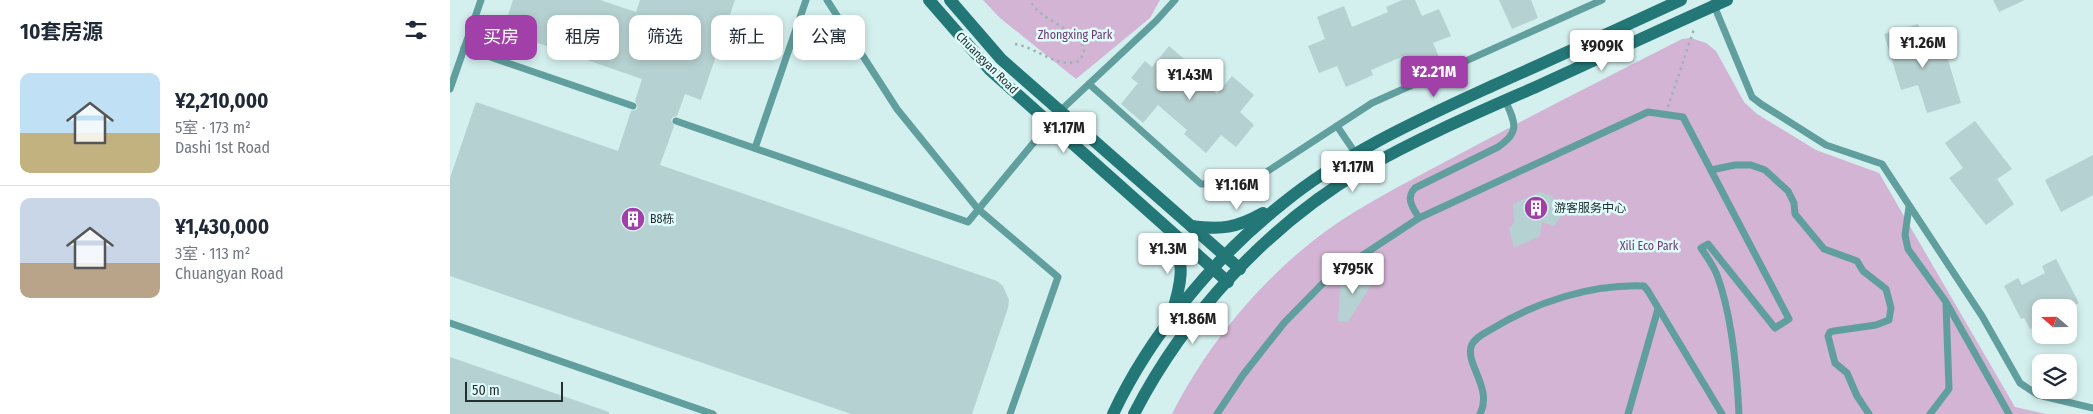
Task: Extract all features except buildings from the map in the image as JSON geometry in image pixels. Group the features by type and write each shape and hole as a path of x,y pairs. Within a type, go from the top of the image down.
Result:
{"main road":[{"name":"Chuangyan Road","path":"929,0 990,70 1228,282"},
{"name":"Chuangyan Road","path":"950,0 1001,59 1240,269"},
{"path":"1190,225 1220,229 1247,222 1283,203 1356,154 1429,115 1681,0"},
{"path":"1134,414 1146,391 1180,340 1254,253 1296,216 1363,170 1427,136 1699,13 1713,3 1727,0"},
{"path":"1112,414 1134,373 1167,325 1213,269 1283,203"},
{"path":"1164,224 1176,242 1182,263 1180,290 1167,325"}],"lane":[{"path":"450,89 481,0"},
{"path":"755,148 806,0"},
{"path":"827,0 897,109 978,209 1058,277 1010,414"},
{"path":"676,121 968,222 1060,112 1156,21 1175,0"},
{"path":"1089,84 1201,184 1248,184 1372,102 1602,0"},
{"path":"1713,3 1752,97 1826,145 1882,164 1909,208 1982,316 2020,383 2038,395 2093,408"},
{"path":"464,48 633,106"},
{"path":"1419,218 1410,198 1411,192 1415,188 1507,141 1515,126 1505,100"},
{"path":"1217,414 1249,368 1284,323 1328,278 1419,218 1648,112 1683,117 1789,319 1775,328 1708,244 1701,248 1717,274 1723,294 1735,362 1739,414"},
{"path":"1337,126 1356,154"},
{"path":"1711,170 1735,165 1751,165 1765,170 1788,192 1794,202 1795,214 1824,248 1857,261 1863,271 1886,289 1891,308 1889,320 1876,325 1830,332 1828,336 1835,363 1847,373 1857,396 1869,414"},
{"path":"1909,208 1905,242 1946,302 2009,414"},
{"path":"1480,414 1484,402 1470,352 1471,345 1476,339 1513,317 1548,302 1585,292 1623,286 1644,286 1722,414"},
{"path":"1930,414 1948,389 1946,302"},
{"path":"1628,414 1658,309"},
{"path":"450,324 695,411 713,414"}],"path":[{"path":"1015,44 1028,46 1058,62 1070,65 1079,62 1084,52 1083,43 1070,32 1042,16 1033,8 1030,0"},
{"path":"1665,114 1699,13"}],"green space":[{"name":"Zhongxing Park","path":"983,0 1160,0 1150,18 1076,79 1000,18"},
{"name":"Xili Eco Park","path":"1691,38 1706,43 1716,51 1744,102 1757,114 1816,150 1879,173 2015,407 2046,414 1172,414 1202,362 1239,314 1280,269 1326,231 1382,196 1501,132 1682,39"}],"place":[{"name":"游客服务中心","path":"1536,208"},
{"name":"B8栋","path":"633,219"}]}
